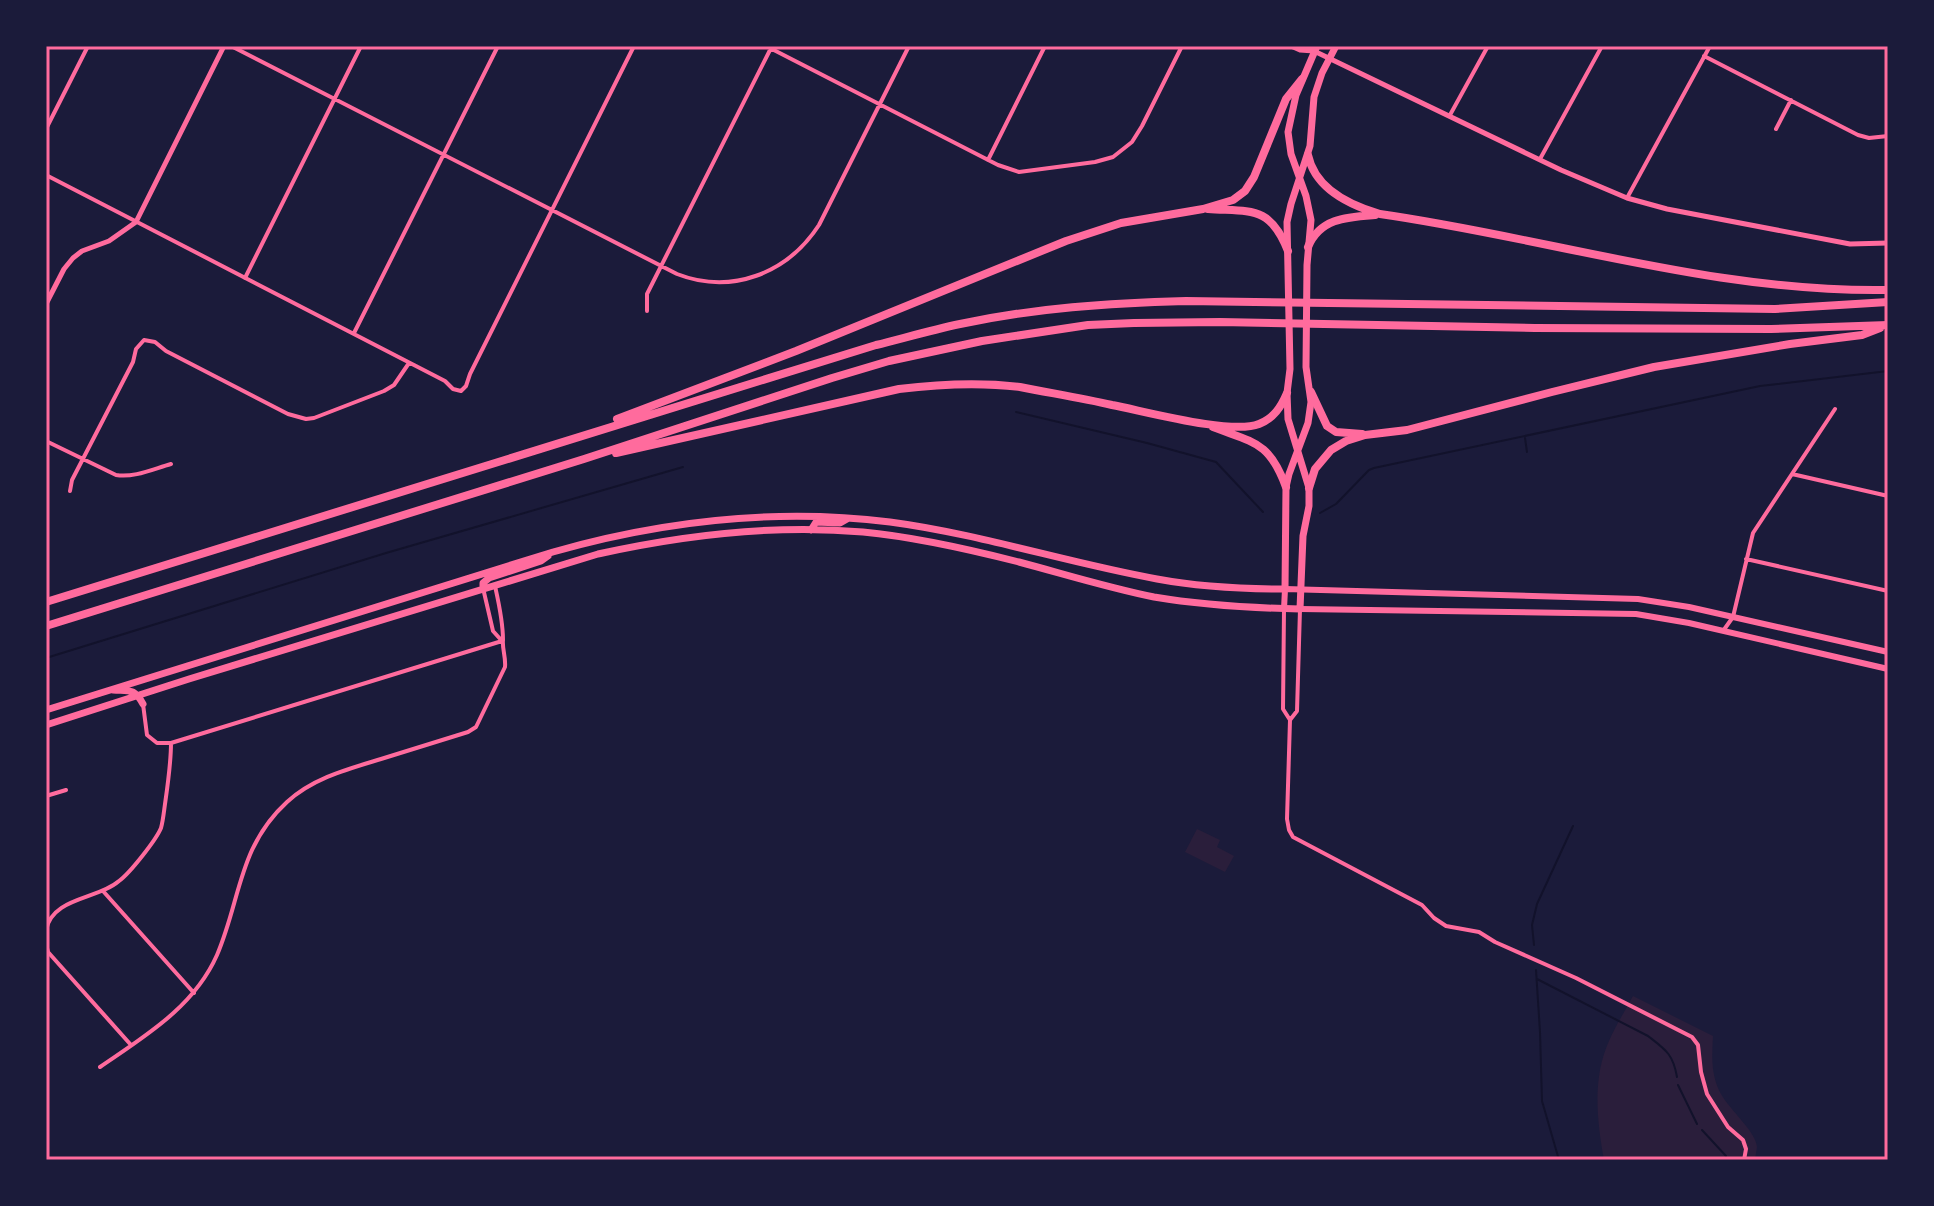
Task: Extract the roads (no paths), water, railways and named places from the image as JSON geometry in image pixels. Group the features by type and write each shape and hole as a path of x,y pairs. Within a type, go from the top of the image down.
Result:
{"highway":[{"path":"545,447 796,351 1066,241 1121,223 1203,209 1233,200 1250,184 1286,99 1302,79"},
{"path":"1308,155 1312,169 1328,188 1352,204 1380,214 1749,283 1833,290 1888,290"},
{"path":"1203,209 1261,215 1278,229 1288,251"},
{"path":"1308,247 1312,237 1322,227 1349,217 1380,214"},
{"path":"46,602 876,345 962,323 1076,307 1186,301 1775,309 1888,302"},
{"path":"46,626 584,459 832,378 889,361 982,341 1088,325 1220,322 1535,328 1771,329 1888,325"},
{"path":"1309,488 1315,469 1331,450 1365,435 1407,430 1654,367 1862,335 1888,325"},
{"path":"584,459 899,389 937,385 1020,387 1205,424 1243,427 1258,425 1278,411 1287,393"},
{"path":"1311,392 1327,426 1336,432 1365,435"},
{"path":"1205,424 1246,438 1265,450 1276,462 1286,487"}],"main road":[{"path":"1300,609 1303,536 1309,488 1288,419 1288,212 1308,155 1314,97 1336,46"},
{"path":"1284,609 1286,487 1310,414 1311,392 1306,367 1307,265 1311,220 1291,154 1288,132 1291,111 1314,48"},
{"path":"46,710 553,552 633,531 678,524 781,516 890,522 1181,583 1228,588 1638,599 1888,652"},
{"path":"811,530 816,522 840,523 849,518"},
{"path":"688,523 689,537"},
{"path":"678,524 679,538"},
{"path":"46,725 598,554 679,538 750,531 872,533 1017,561 1155,597 1227,606 1636,614 1888,669"},
{"path":"946,545 949,533"},
{"path":"483,588 483,583 489,578 541,561 553,552"},
{"path":"1070,576 1073,560"},
{"path":"1524,595 1525,611"},
{"path":"107,689 127,689 138,695 143,704"},
{"path":"143,704 152,690"}],"street":[{"path":"46,129 88,46"},
{"path":"46,304 73,258 82,251 109,241 136,222 224,46"},
{"path":"231,46 677,274 704,282 730,282 756,275 789,259 806,244 819,225 909,46"},
{"path":"245,278 361,46"},
{"path":"354,334 498,46"},
{"path":"46,175 461,391 634,46"},
{"path":"988,160 1045,46"},
{"path":"647,311 647,294 770,47 988,160 1013,171 1033,171 1095,162 1122,151 1138,135 1182,46"},
{"path":"1291,46 1300,50 1314,48 1540,159 1627,198 1667,209 1850,244 1888,243"},
{"path":"1450,115 1488,46"},
{"path":"1540,159 1602,46"},
{"path":"1627,198 1710,46"},
{"path":"1704,56 1858,135 1887,137"},
{"path":"1776,129 1791,100"},
{"path":"70,491 72,480 133,362 136,349 144,340 155,342 166,351 288,414 306,419 384,391 394,385 409,363"},
{"path":"1723,631 1733,617 1753,533 1835,409"},
{"path":"46,441 105,472 125,477 171,464"},
{"path":"1792,474 1888,496"},
{"path":"1746,559 1888,591"},
{"path":"494,584 505,631 502,641"},
{"path":"100,1067 167,1020 194,993 216,956 252,848 267,824 287,802 331,775 476,727 505,667 506,657 502,641 493,631 483,588"},
{"path":"1284,609 1283,709 1290,720 1287,819 1293,837 1422,905 1446,926 1479,932 1692,1037 1698,1045 1707,1094 1728,1127 1743,1140 1746,1149 1744,1160"},
{"path":"1290,720 1297,711 1300,609"},
{"path":"143,704 147,735 157,743 171,743 502,641"},
{"path":"46,930 52,915 63,906 103,891 121,880 153,842 161,829 171,743"},
{"path":"46,796 66,790"},
{"path":"103,891 194,993"},
{"path":"46,944 48,952 131,1045"}],"waterway":[{"path":"1320,513 1336,504 1374,468 1760,386 1888,371"},
{"path":"1016,412 1216,462 1263,512"},
{"path":"1525,438 1527,452"},
{"path":"46,658 386,553 683,467"},
{"path":"1534,945 1532,925 1537,904 1573,826"},
{"path":"1536,970 1542,1101 1559,1160"},
{"path":"1537,979 1648,1036 1668,1053 1677,1077"},
{"path":"1678,1085 1697,1124"},
{"path":"1702,1130 1726,1156"}]}
